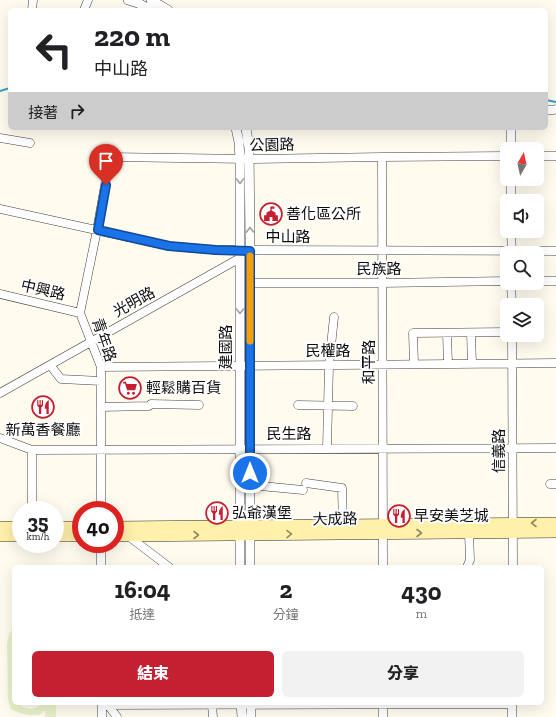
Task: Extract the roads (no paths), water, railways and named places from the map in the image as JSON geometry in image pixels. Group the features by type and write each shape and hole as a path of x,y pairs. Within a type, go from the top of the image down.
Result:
{"main road":[{"name":"大成路","path":"127,536 343,525 383,529 469,533 556,523"},
{"path":"0,527 12,527"},
{"name":"大成路","path":"124,527 245,530 513,528 556,532"},
{"path":"0,536 12,536"}],"street":[{"path":"128,0 147,8"},
{"path":"151,0 165,8"},
{"name":"建國路","path":"236,130 244,159 250,251 250,485 240,565"},
{"name":"建國路","path":"246,130 249,148 244,159 240,254 239,449 245,530 250,565"},
{"path":"511,130 511,142"},
{"path":"0,138 30,143"},
{"name":"公園路","path":"98,230 110,157 244,159 500,156"},
{"path":"544,156 556,156"},
{"name":"和平路","path":"382,157 383,565"},
{"name":"中山路","path":"0,209 169,246 216,250 240,254 250,251 500,252"},
{"name":"青年路","path":"98,230 80,313 101,367 101,501"},
{"name":"中山路","path":"544,251 556,251"},
{"name":"光明路","path":"0,393 91,342 240,254"},
{"name":"民族路","path":"250,283 500,281"},
{"path":"544,281 556,281"},
{"name":"中興路","path":"0,294 80,313"},
{"path":"327,448 329,365 334,317"},
{"path":"414,364 413,333 500,332"},
{"path":"447,333 448,364"},
{"path":"471,333 472,364"},
{"name":"信義路","path":"512,342 513,565"},
{"name":"民權路","path":"101,367 556,363"},
{"path":"50,365 61,379 101,381"},
{"path":"101,407 149,406 151,404 199,405"},
{"path":"298,405 353,406"},
{"name":"民生路","path":"0,438 32,450 556,448"},
{"path":"32,450 32,501"},
{"path":"250,485 342,488 343,525"},
{"path":"469,533 470,560 469,565"},
{"path":"127,536 166,565"},
{"path":"101,553 101,565"},
{"path":"102,717 104,705"},
{"path":"105,705 117,717"},
{"path":"212,705 213,717"},
{"path":"242,717 246,705"},
{"path":"246,705 251,717"},
{"path":"383,705 383,717"},
{"path":"512,705 512,717"}],"waterway":[{"path":"0,91 8,89"},
{"path":"548,100 556,102"}],"place":[{"name":"善化區公所","path":"271,214"},
{"name":"輕鬆購百貨","path":"130,388"},
{"name":"新萬香餐廳","path":"43,407"},
{"name":"弘爺漢堡","path":"217,513"},
{"name":"早安美芝城","path":"399,516"}]}
